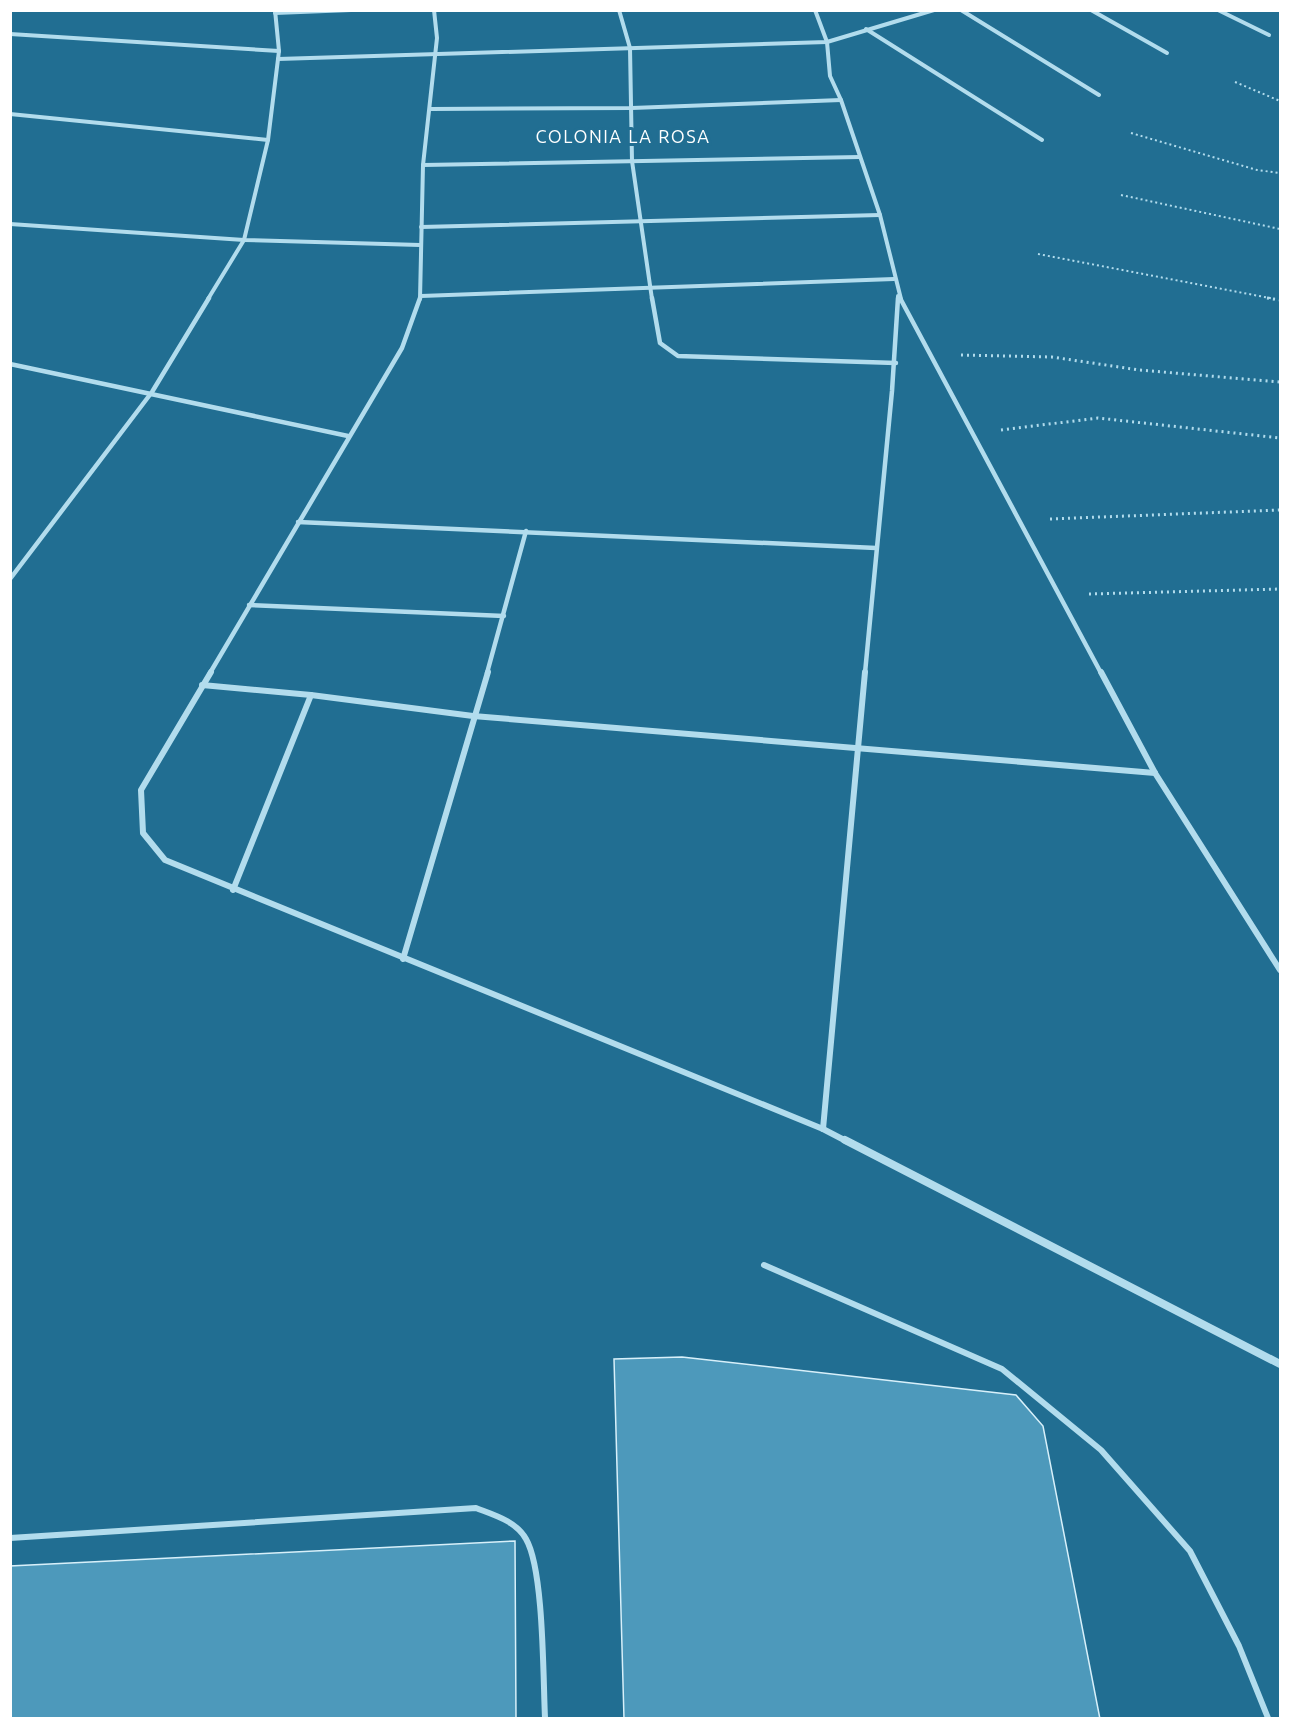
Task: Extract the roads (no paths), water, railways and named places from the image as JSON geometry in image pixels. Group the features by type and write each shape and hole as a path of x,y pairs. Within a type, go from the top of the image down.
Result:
{"street":[{"path":"10,579 152,392 244,240 268,140 279,51 275,12 351,10"},
{"path":"434,10 436,38 431,109 423,165 421,296 402,348 141,790 143,833 165,860 233,890 823,1129 1281,1364"},
{"path":"619,10 630,48 633,161 639,223 648,287 660,343 678,356 710,359 896,363"},
{"path":"814,10 827,42 830,76 841,100 880,215 898,294 1155,773 1281,970"},
{"path":"278,59 827,42 934,10"},
{"path":"961,10 1099,95"},
{"path":"1091,10 1167,53"},
{"path":"1218,10 1269,35"},
{"path":"866,29 1042,140"},
{"path":"10,34 279,51"},
{"path":"431,109 632,108 841,100"},
{"path":"10,114 268,140"},
{"path":"423,165 860,157"},
{"path":"421,227 880,215"},
{"path":"10,224 244,240 420,245"},
{"path":"421,296 894,279"},
{"path":"823,1129 860,750 876,548 896,363 898,294"},
{"path":"10,364 152,392 348,436"},
{"path":"298,522 876,548"},
{"path":"403,959 504,616 526,531"},
{"path":"249,605 504,616"},
{"path":"202,685 311,695 473,716 1155,773"},
{"path":"233,890 311,695"}],"lane":[{"path":"764,1265 1002,1369 1101,1450 1190,1551 1239,1646 1268,1719"},
{"path":"10,1538 476,1508 510,1521 528,1540 534,1566 545,1719"}],"district":[{"name":"COLONIA LA ROSA","path":"623,137"}]}
